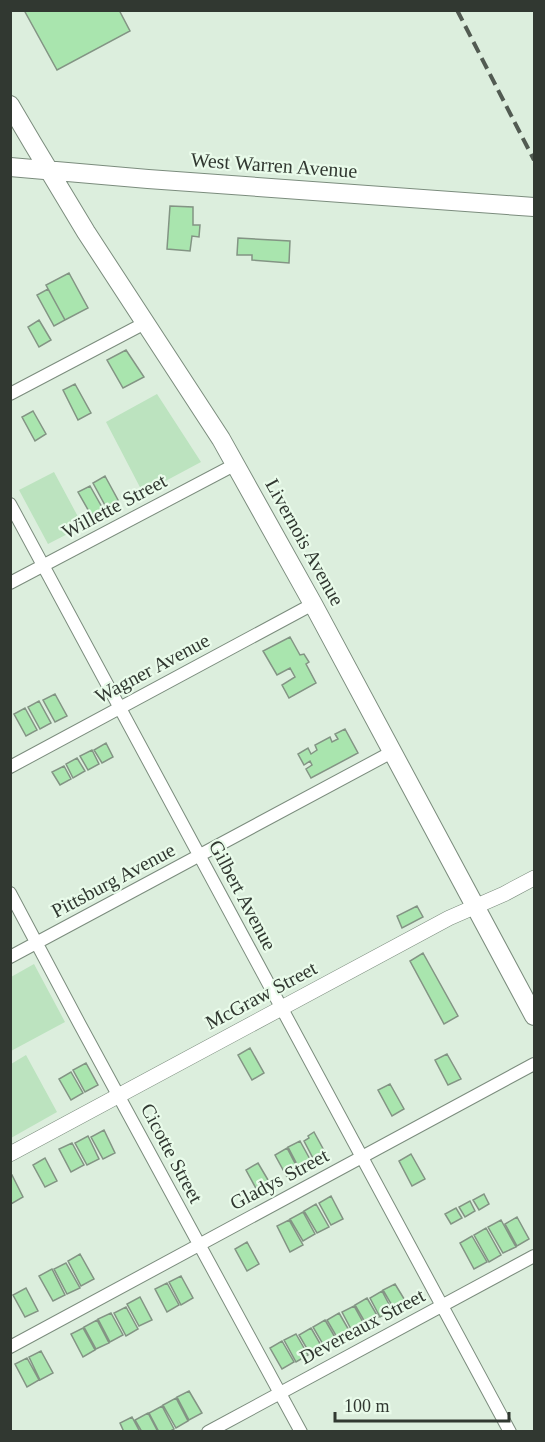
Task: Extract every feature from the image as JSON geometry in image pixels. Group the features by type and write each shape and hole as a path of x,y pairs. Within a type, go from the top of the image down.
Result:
{"main road":[{"name":"Livernois Avenue","path":"10,105 92,241 222,439 534,1016"},
{"name":"West Warren Avenue","path":"10,167 534,207"}],"street":[{"path":"10,394 145,323"},
{"name":"Willette Street","path":"10,583 236,464"},
{"name":"Gilbert Avenue","path":"10,504 510,1431"},
{"name":"Wagner Avenue","path":"10,767 313,604"},
{"name":"Pittsburg Avenue","path":"10,957 392,752"},
{"name":"McGraw Street","path":"10,1154 449,918 534,878"},
{"name":"Cicotte Street","path":"10,893 302,1431"},
{"name":"Gladys Street","path":"10,1347 534,1064"},
{"name":"Devereaux Street","path":"208,1431 534,1256"}],"green space":[{"path":"157,394 201,462 143,493 106,422"},
{"path":"54,472 83,526 48,544 19,490"},
{"path":"34,964 65,1022 11,1051 11,977"},
{"path":"26,1055 57,1112 11,1138 11,1064"}],"building":[{"path":"24,10 119,10 130,31 57,70"},
{"path":"170,206 193,207 193,225 200,225 199,237 192,236 190,251 167,249"},
{"path":"238,238 290,241 289,263 252,260 252,255 237,255"},
{"path":"69,273 88,308 65,320 46,285"},
{"path":"48,289 65,320 54,326 37,295"},
{"path":"39,320 51,340 39,347 28,327"},
{"path":"126,350 144,377 123,388 107,360"},
{"path":"75,384 91,413 78,420 63,390"},
{"path":"33,411 46,434 35,441 22,417"},
{"path":"105,476 118,500 106,507 93,483"},
{"path":"90,486 103,509 91,515 78,492"},
{"path":"290,637 300,655 304,654 309,662 306,664 316,683 289,698 282,685 295,677 290,668 277,675 263,651"},
{"path":"55,694 67,716 55,722 43,700"},
{"path":"39,701 51,723 40,729 28,707"},
{"path":"25,708 37,730 26,736 14,714"},
{"path":"345,729 358,753 311,778 306,769 312,765 310,761 304,765 298,754 308,748 311,754 317,750 315,745 330,737 332,742 338,739 335,734"},
{"path":"106,743 113,757 102,763 94,750"},
{"path":"92,750 99,764 88,770 80,756"},
{"path":"77,758 85,771 73,778 66,764"},
{"path":"64,766 71,779 60,785 52,772"},
{"path":"417,906 423,917 402,928 397,916"},
{"path":"423,953 458,1016 444,1024 410,961"},
{"path":"250,1048 264,1073 252,1080 238,1055"},
{"path":"447,1054 461,1079 448,1085 435,1060"},
{"path":"86,1063 98,1085 85,1092 73,1070"},
{"path":"71,1072 83,1093 71,1100 59,1079"},
{"path":"390,1084 404,1109 392,1116 378,1090"},
{"path":"104,1130 115,1153 103,1159 91,1137"},
{"path":"314,1132 327,1156 315,1162 304,1141"},
{"path":"88,1136 99,1159 87,1165 75,1143"},
{"path":"300,1141 312,1163 300,1170 288,1147"},
{"path":"72,1143 84,1165 71,1172 59,1149"},
{"path":"287,1148 299,1171 287,1177 275,1155"},
{"path":"411,1154 425,1179 412,1186 399,1161"},
{"path":"45,1158 57,1181 45,1187 33,1165"},
{"path":"258,1163 271,1185 258,1192 246,1170"},
{"path":"12,1175 23,1197 11,1204 10,1176"},
{"path":"484,1194 489,1204 479,1210 473,1200"},
{"path":"331,1196 343,1219 331,1225 319,1203"},
{"path":"470,1201 475,1211 465,1217 459,1207"},
{"path":"316,1204 329,1227 317,1233 304,1211"},
{"path":"456,1208 462,1218 451,1224 445,1214"},
{"path":"303,1212 315,1234 303,1241 290,1219"},
{"path":"517,1217 529,1239 517,1246 505,1224"},
{"path":"289,1220 303,1245 290,1252 277,1226"},
{"path":"501,1220 516,1247 503,1253 488,1227"},
{"path":"486,1228 501,1255 489,1262 474,1235"},
{"path":"472,1236 487,1262 474,1269 460,1243"},
{"path":"247,1242 259,1264 247,1271 235,1249"},
{"path":"80,1254 94,1279 81,1286 68,1261"},
{"path":"66,1263 80,1288 67,1294 54,1269"},
{"path":"52,1269 65,1295 53,1301 39,1276"},
{"path":"181,1276 193,1298 181,1305 169,1282"},
{"path":"167,1283 179,1305 167,1312 155,1289"},
{"path":"395,1284 406,1302 394,1309 383,1290"},
{"path":"26,1288 38,1311 25,1317 13,1295"},
{"path":"382,1291 392,1310 380,1317 370,1298"},
{"path":"140,1297 152,1320 139,1326 127,1304"},
{"path":"367,1298 378,1317 366,1324 355,1305"},
{"path":"354,1306 364,1324 352,1331 342,1312"},
{"path":"126,1307 138,1329 126,1336 114,1313"},
{"path":"111,1313 123,1335 110,1342 98,1319"},
{"path":"339,1313 350,1332 338,1339 327,1320"},
{"path":"97,1320 109,1343 96,1349 84,1327"},
{"path":"325,1320 336,1339 324,1346 313,1327"},
{"path":"83,1328 95,1350 83,1357 71,1334"},
{"path":"311,1328 322,1347 310,1354 299,1335"},
{"path":"296,1334 308,1355 296,1362 284,1340"},
{"path":"282,1341 294,1362 282,1369 270,1348"},
{"path":"41,1351 53,1373 40,1380 29,1357"},
{"path":"27,1358 39,1380 27,1387 15,1364"},
{"path":"189,1391 202,1413 189,1420 177,1397"},
{"path":"176,1398 188,1421 176,1428 163,1405"},
{"path":"162,1406 174,1429 169,1432 159,1432 149,1413"},
{"path":"148,1413 158,1432 142,1432 135,1420"},
{"path":"132,1417 140,1432 124,1432 120,1423"}],"railway":[{"path":"457,10 534,160"}]}
